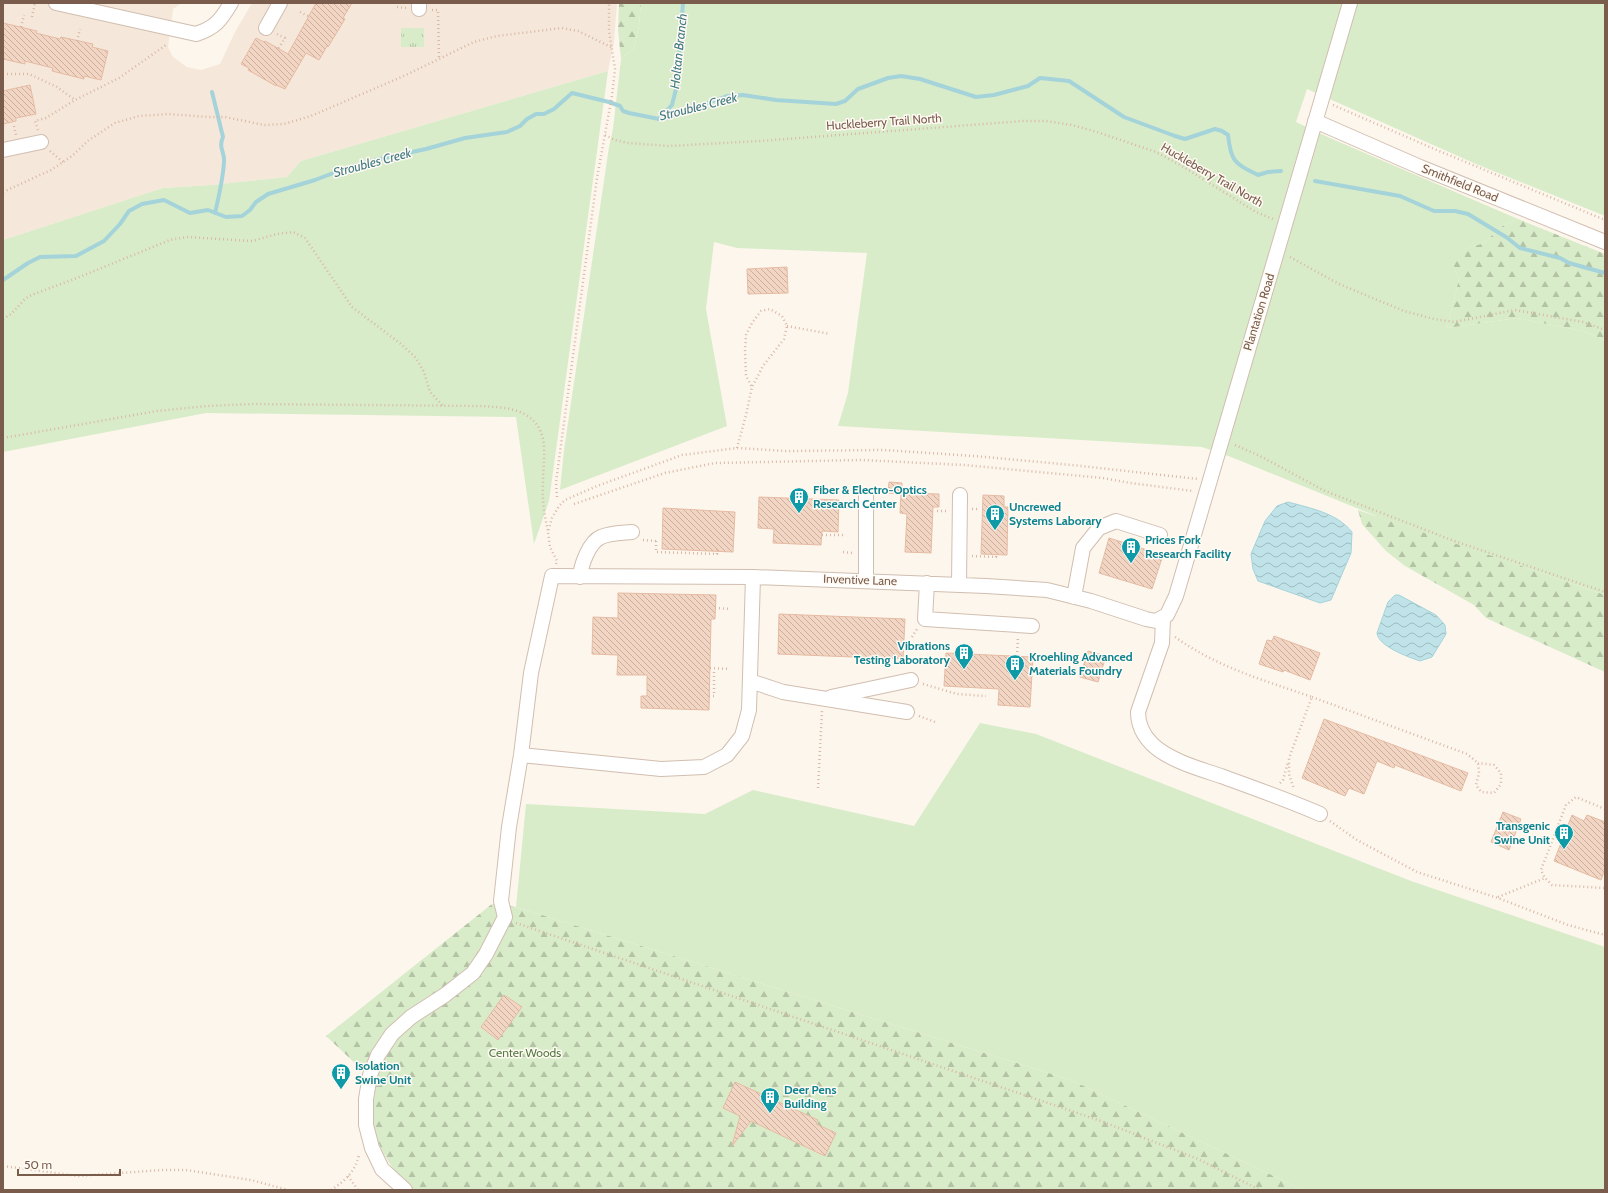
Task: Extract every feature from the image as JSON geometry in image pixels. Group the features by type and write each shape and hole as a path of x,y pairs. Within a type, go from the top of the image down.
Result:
{"street":[{"path":"56,3 196,34 214,26 222,18 231,3"},
{"path":"266,28 280,3"},
{"name":"Plantation Road","path":"1163,619 1170,610 1176,596 1350,3"},
{"name":"Smithfield Road","path":"1315,121 1420,167 1605,242"},
{"path":"3,150 41,142"},
{"path":"866,495 866,580"},
{"path":"959,584 960,495"},
{"path":"1074,597 1083,548 1099,528 1116,521 1160,535"},
{"path":"580,577 583,561 598,538 603,536 637,536"},
{"path":"405,1190 382,1169 372,1148 366,1124 366,1099 370,1075 378,1055 392,1034 412,1017 445,995 473,973 486,954 505,917 501,901 508,827 522,755 531,673 552,576"},
{"name":"Inventive Lane","path":"552,576 753,577 866,580 1047,590 1091,601 1146,619 1156,621 1163,619"},
{"path":"522,755 661,769 704,767 727,755 742,736 749,710 753,577"},
{"path":"927,583 924,619 1032,626"},
{"path":"1163,619 1162,642 1138,712 1138,721 1143,732 1152,745 1190,765 1286,799 1320,814"},
{"path":"823,698 911,680"},
{"path":"750,681 783,692 907,712"}],"path":[{"path":"32,17 35,3"},
{"path":"557,497 556,482 597,178 610,109 615,69 608,20 609,3"},
{"path":"438,10 439,57"},
{"path":"300,12 308,16"},
{"path":"21,27 24,15"},
{"path":"3,192 52,170 72,156 89,140 115,123 139,116 168,114 225,117 264,125 284,124 299,121 406,75 439,57 474,42 497,36 562,28 578,31 611,47"},
{"path":"77,41 80,29"},
{"path":"278,49 285,38"},
{"path":"35,121 46,118 75,100 119,78 166,45"},
{"path":"3,74 29,74 57,88 75,100"},
{"path":"1329,103 1432,148 1605,220"},
{"name":"Huckleberry Trail North","path":"605,135 615,140 628,143 669,146 760,141 1023,121 1059,122 1097,132 1156,152 1182,166 1256,212 1277,220"},
{"path":"3,319 11,314 26,298 34,294 170,240 187,237 252,241 277,234 293,232 305,238 352,307 402,344 416,358 424,372 430,392 444,407"},
{"path":"1286,255 1339,284 1404,311 1434,319 1454,322 1515,310 1583,322 1605,330"},
{"path":"737,448 752,387 762,366 784,339 787,326 782,316 770,309 761,311 752,322 746,335 746,376 752,387"},
{"path":"787,326 830,334"},
{"path":"3,438 157,411 206,406 253,404 444,407 481,406 506,408 526,414 542,435 545,449 543,482 544,511 550,547 556,561 552,576"},
{"path":"1221,439 1260,456 1325,491 1454,541 1605,592"},
{"path":"548,532 552,518 559,506 565,500 682,455 737,448 786,451 884,450 974,456 1072,465 1169,477 1209,486"},
{"path":"574,504 665,473 715,463 855,460 972,466 1103,478 1130,483 1209,486"},
{"path":"822,535 844,535"},
{"path":"637,536 656,540 656,552 716,554 717,550 719,550"},
{"path":"967,556 996,557 996,554"},
{"path":"715,608 731,608"},
{"path":"1163,619 1172,635 1211,660 1467,754 1478,763 1494,764 1501,773 1501,784 1494,793 1481,792 1476,785 1479,772 1478,763"},
{"path":"1017,656 1018,640"},
{"path":"709,696 714,696 712,668 730,669"},
{"path":"911,680 957,694 986,696"},
{"path":"709,688 714,688"},
{"path":"1294,791 1289,774 1289,758 1312,697"},
{"path":"818,788 823,698"},
{"path":"907,712 935,722"},
{"path":"1605,808 1576,797 1566,805 1541,870 1545,878 1552,885 1605,888"},
{"path":"1320,814 1357,840 1418,872 1498,898 1568,925 1605,935"},
{"path":"1498,898 1545,878"},
{"path":"505,917 513,922 537,931 1101,1121 1198,1159 1260,1190"},
{"path":"331,1190 342,1183 355,1169 360,1153"},
{"path":"3,1166 78,1176 162,1170 186,1170 252,1180 288,1190"},
{"path":"348,1176 358,1190"}],"shaded area":[{"path":"3,3 182,3 173,9 168,47 173,57 187,67 201,70 220,64 235,32 252,3 617,3 614,42 608,71 301,161 287,177 212,185 163,188 3,240"}],"green space":[{"path":"619,3 641,3 639,26 634,48 621,59 618,30"},
{"path":"641,3 1605,3 1605,216 1476,164 1307,89 1296,122 1518,219 1501,227 1484,243 1465,249 1453,265 1459,279 1447,328 1517,318 1583,331 1605,340 1605,595 1386,520 1231,457 1202,447 838,426 848,393 867,253 737,248 714,242 706,309 727,426 560,490 564,450 609,147 613,129 621,59 634,48 639,26"},
{"path":"401,28 424,28 424,47 401,47"},
{"path":"608,71 549,501 534,544 516,417 206,413 3,452 3,240 163,188 212,185 287,177 301,161"},
{"path":"1518,219 1605,254 1605,340 1583,331 1517,318 1447,328 1459,279 1453,265 1457,254 1465,249 1484,243 1501,227"},
{"path":"1358,510 1605,595 1605,672 1486,618 1474,605 1405,566 1386,551 1362,524"},
{"path":"980,723 1036,734 1411,881 1605,947 1605,1190 1303,1190 1071,1080 516,907 526,804 705,814 753,790 914,826"},
{"name":"Center Woods","path":"492,904 516,907 1071,1080 1303,1190 411,1190 393,1169 374,1132 373,1114 376,1083 326,1036"}],"water":[{"path":"1288,502 1323,512 1339,520 1352,532 1351,553 1331,600 1320,603 1258,581 1253,569 1251,554 1265,521 1277,506"},
{"path":"1395,595 1399,595 1436,615 1445,625 1446,634 1432,657 1420,661 1401,654 1388,647 1379,638 1377,633 1388,602"}],"building":[{"path":"316,3 352,3 343,18 345,19 319,60 306,53 285,89 276,86 248,70 249,68 241,64 256,38 264,42 265,41 288,54"},
{"path":"3,23 37,31 36,33 60,39 61,37 93,44 92,47 108,51 101,80 84,76 84,79 52,71 53,68 25,61 25,64 3,59"},
{"path":"30,85 36,114 16,118 16,121 3,124 3,91"},
{"path":"787,267 788,293 748,294 747,269"},
{"path":"889,482 902,483 902,493 939,494 939,507 933,507 931,553 905,552 907,514 900,513 901,494 888,493"},
{"name":"Uncrewed Systems Laborary","path":"983,495 1004,496 1004,507 1008,507 1007,555 981,554"},
{"name":"Fiber & Electro-Optics Research Center","path":"759,497 839,500 838,532 822,531 821,545 773,543 774,529 758,528"},
{"path":"663,508 735,512 733,552 662,549"},
{"name":"Prices Fork Research Facility","path":"1109,538 1163,555 1152,589 1099,573"},
{"path":"618,593 716,595 715,619 711,619 709,710 641,708 641,696 647,696 647,675 617,675 618,655 592,654 593,617 618,618"},
{"path":"779,614 905,619 903,659 778,654"},
{"path":"1274,636 1320,653 1310,680 1284,670 1283,672 1259,664 1267,640 1272,641"},
{"path":"1088,651 1106,656 1098,682 1080,677"},
{"path":"946,653 1033,657 1030,707 998,705 999,689 944,686"},
{"path":"1324,719 1468,773 1461,791 1395,765 1394,768 1377,761 1364,794 1349,788 1345,796 1302,778"},
{"path":"1503,812 1521,819 1509,850 1491,842"},
{"name":"Transgenic Swine Unit","path":"1572,815 1584,821 1587,815 1605,822 1605,869 1601,880 1554,861"},
{"path":"504,995 522,1007 498,1040 481,1027"},
{"name":"Deer Pens Building","path":"735,1082 818,1120 816,1124 836,1133 825,1156 751,1121 732,1146 740,1116 723,1108"}],"waterway":[{"name":"Holtan Branch","path":"659,119 672,105 677,85 683,3"},
{"name":"Stroubles Creek","path":"3,280 28,263 40,257 76,256 104,241 120,224 129,211 142,204 164,200 190,213 208,210 226,217 242,216 250,210 256,202 268,194 315,180 344,169 465,138 507,132 520,126 527,119 536,114 544,114 554,109 572,93 609,102 620,106 623,111 629,113 659,119 668,118 727,96 743,95 776,100 836,104 845,101 858,89 888,78 901,76 920,79 976,97 994,95 1028,86 1040,78 1069,81 1124,117 1175,136 1185,139 1215,129 1222,131 1228,135 1232,156 1239,164 1258,175 1268,172 1281,171"},
{"path":"212,92 223,137 221,147 224,159 222,181 215,213"},
{"name":"Stroubles Creek","path":"1315,181 1400,196 1434,211 1455,211 1468,214 1506,237 1520,248 1560,258 1569,263 1605,273"}],"place":[{"name":"Fiber & Electro-Optics Research Center","path":"799,514"},
{"name":"Uncrewed Systems Laborary","path":"995,531"},
{"name":"Prices Fork Research Facility","path":"1131,564"},
{"name":"Vibrations Testing Laboratory","path":"964,670"},
{"name":"Kroehling Advanced Materials Foundry","path":"1015,681"},
{"name":"Transgenic Swine Unit","path":"1564,850"},
{"name":"Isolation Swine Unit","path":"341,1090"},
{"name":"Deer Pens Building","path":"770,1114"}]}
